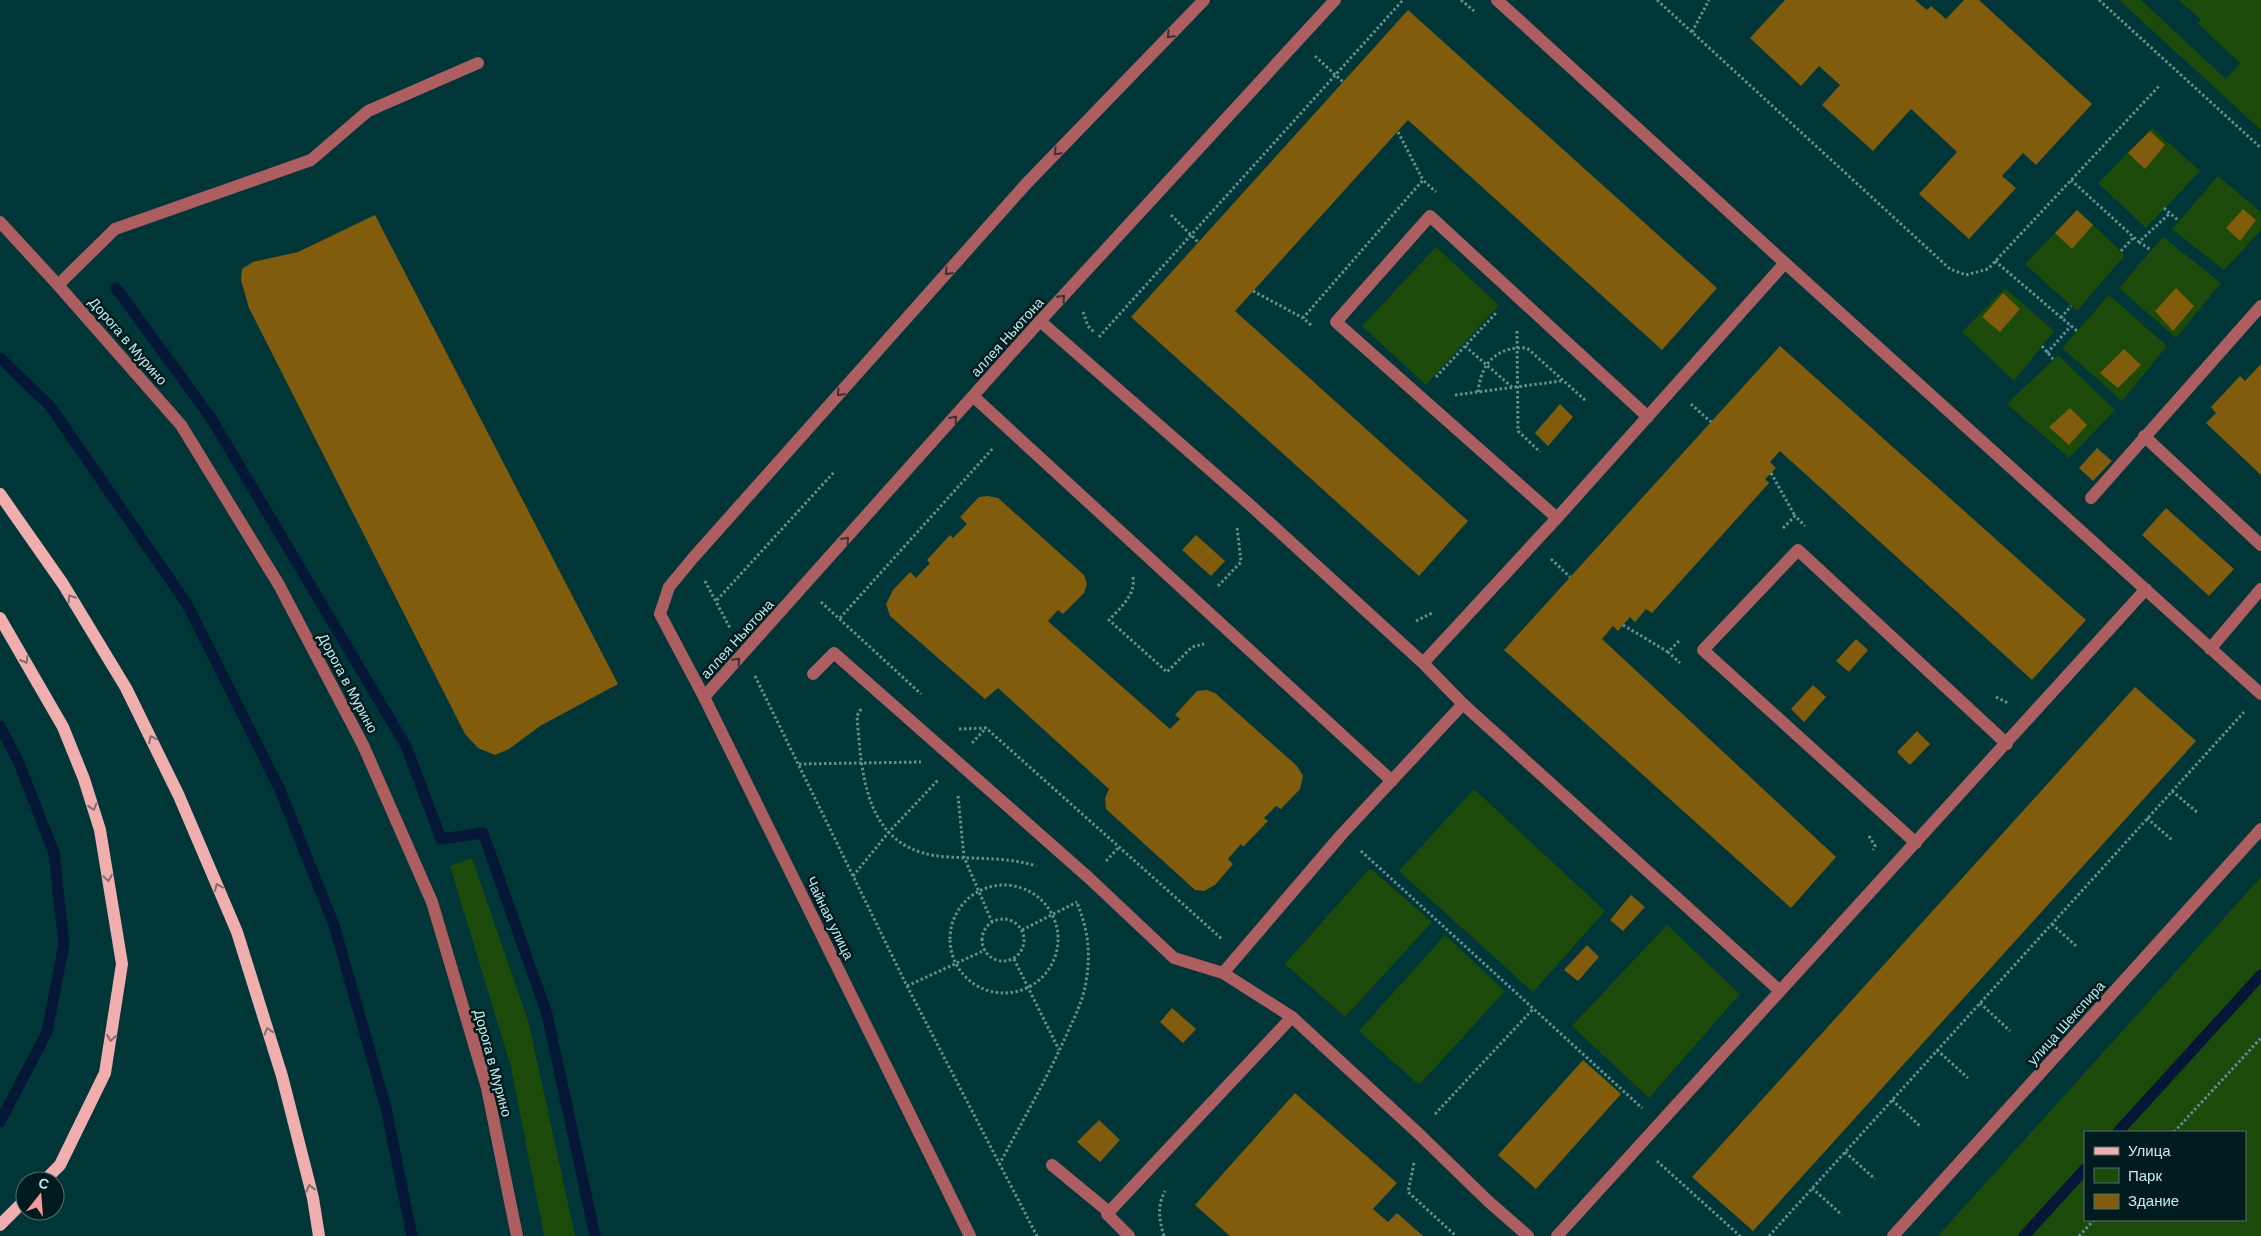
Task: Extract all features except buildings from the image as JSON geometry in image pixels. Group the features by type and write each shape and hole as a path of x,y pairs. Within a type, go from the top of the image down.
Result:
{"main road":[{"path":"0,494 63,584 126,688 179,796 240,941 282,1076 313,1198 319,1236"},
{"path":"0,618 63,727 84,779 100,830 122,964 105,1073 60,1165 54,1171"},
{"path":"0,1225 15,1210"}],"street":[{"name":"аллея Ньютона","path":"704,697 1040,321 1335,0"},
{"path":"1497,0 2261,694"},
{"name":"Чайная улица","path":"969,1236 704,697 660,614 668,587 693,558 1026,184 1198,2"},
{"path":"58,285 115,229 312,160 368,111 478,63"},
{"path":"1557,518 1336,322 1430,216 1648,417"},
{"name":"Дорога в Мурино","path":"0,222 181,425 279,585 364,745 432,902 487,1088 517,1236"},
{"path":"1423,664 1557,518 1785,263"},
{"path":"2090,498 2261,306"},
{"path":"1040,321 1249,504 1423,664 1463,704 1780,991"},
{"path":"974,397 1209,610 1392,780"},
{"path":"2144,436 2261,545"},
{"path":"1916,843 1703,650 1798,550 2007,744"},
{"path":"1557,1236 2007,744 2146,589"},
{"path":"2210,649 2261,589"},
{"path":"813,674 834,653 872,689 1089,878 1174,958 1223,973 1292,1017 1419,1134 1488,1202 1528,1236"},
{"path":"1223,973 1342,834 1463,704"},
{"name":"улица Шекспира","path":"1893,1236 2261,830"},
{"path":"1129,1236 1106,1214 1292,1017"},
{"path":"1052,1165 1109,1212"}],"path":[{"path":"1099,337 1403,0"},
{"path":"1657,0 1950,269 1966,275 1988,269 2160,85"},
{"path":"1692,32 1709,0"},
{"path":"2100,0 2261,148"},
{"path":"1299,40 1343,82"},
{"path":"1398,132 1423,180"},
{"path":"2071,180 2134,238 2151,250"},
{"path":"1154,199 1198,242"},
{"path":"2164,208 2179,221"},
{"path":"2139,242 2170,213"},
{"path":"2121,251 2134,238"},
{"path":"1995,261 2077,331"},
{"path":"1253,292 1302,318"},
{"path":"1419,396 1514,294"},
{"path":"2061,318 2071,306"},
{"path":"1517,322 1515,387 1518,431 1540,452"},
{"path":"2047,352 2071,326"},
{"path":"1465,346 1515,387"},
{"path":"2042,346 2053,359"},
{"path":"1478,392 1480,376 1486,364 1497,353 1517,347 1527,348 1586,401"},
{"path":"1449,395 1562,381"},
{"path":"989,443 1002,453"},
{"path":"840,618 994,447"},
{"path":"716,600 835,471"},
{"path":"1771,473 1795,516"},
{"path":"1202,644 1213,591 1241,562 1236,519 1249,504"},
{"path":"1129,569 1134,586 1129,598 1110,620 1167,672 1192,648 1202,644 1208,645"},
{"path":"703,578 730,628"},
{"path":"818,600 925,697"},
{"path":"1623,625 1668,652"},
{"path":"754,673 907,986 1037,1236"},
{"path":"872,689 857,716 861,763 871,807 889,832 918,852 949,857 1020,861 1042,868"},
{"path":"1769,1236 2244,711"},
{"path":"952,722 959,729 986,728 1222,939 1227,933"},
{"path":"852,876 889,832 986,728"},
{"path":"799,764 955,762"},
{"path":"955,762 964,857 992,922"},
{"path":"2172,791 2198,813"},
{"path":"2147,818 2172,840"},
{"path":"1342,834 1644,1110 1650,1103"},
{"path":"1353,857 1367,843"},
{"path":"994,885 1012,885 1028,890 1042,900 1052,914 1057,938 1052,963 1042,977 1029,987 1012,993 995,992 979,988 965,977 955,963 950,948 950,931 955,915 964,901 978,891 994,885"},
{"path":"999,1166 1059,1051 1082,1001 1089,951 1086,924 1077,902 1072,896"},
{"path":"1022,930 1077,902"},
{"path":"1012,920 1022,930 1024,936 1023,949 1014,959 999,961 987,954 982,940 983,934 992,922 1012,920"},
{"path":"2052,924 2076,946"},
{"path":"907,986 985,950"},
{"path":"1014,959 1059,1051"},
{"path":"1980,1003 2010,1031"},
{"path":"1426,1110 1433,1116 1533,1009"},
{"path":"2175,1131 2261,1038"},
{"path":"1937,1050 1968,1078"},
{"path":"1892,1100 1921,1127"},
{"path":"1419,1134 1405,1148 1414,1162 1408,1192 1456,1236"},
{"path":"1845,1152 1875,1180"},
{"path":"1656,1160 1740,1236"},
{"path":"1812,1188 1842,1215"},
{"path":"2079,1236 2093,1221"}],"green space":[{"path":"2119,0 2141,0 2226,79 2240,63 2198,24 2201,20 2179,0 2261,0 2261,130"},
{"path":"2152,128 2200,171 2146,228 2098,183"},
{"path":"2218,176 2261,212 2261,230 2224,270 2172,229"},
{"path":"2077,210 2125,255 2077,311 2025,264"},
{"path":"2163,237 2221,283 2176,338 2119,288"},
{"path":"1436,247 1499,305 1426,385 1362,326"},
{"path":"2005,288 2054,331 2014,381 1962,332"},
{"path":"2109,295 2167,346 2122,401 2062,348"},
{"path":"2058,355 2115,410 2069,458 2007,404"},
{"path":"1474,789 1605,911 1533,992 1399,871"},
{"path":"472,858 529,1024 575,1236 544,1236 511,1067 450,866"},
{"path":"1370,868 1432,922 1345,1017 1285,964"},
{"path":"2261,877 2261,1236 1938,1236"},
{"path":"1667,925 1740,994 1649,1098 1572,1026"},
{"path":"1445,935 1505,991 1419,1085 1359,1031"}],"waterway":[{"path":"116,288 211,418 406,746 441,839 483,833 547,1014 595,1236"},
{"path":"0,358 50,406 187,604 280,790 334,925 386,1108 412,1236"},
{"path":"0,726 19,763 54,853 64,944 47,1032 0,1122"},
{"path":"2119,1131 2261,975"},
{"path":"2024,1236 2084,1170"}]}
